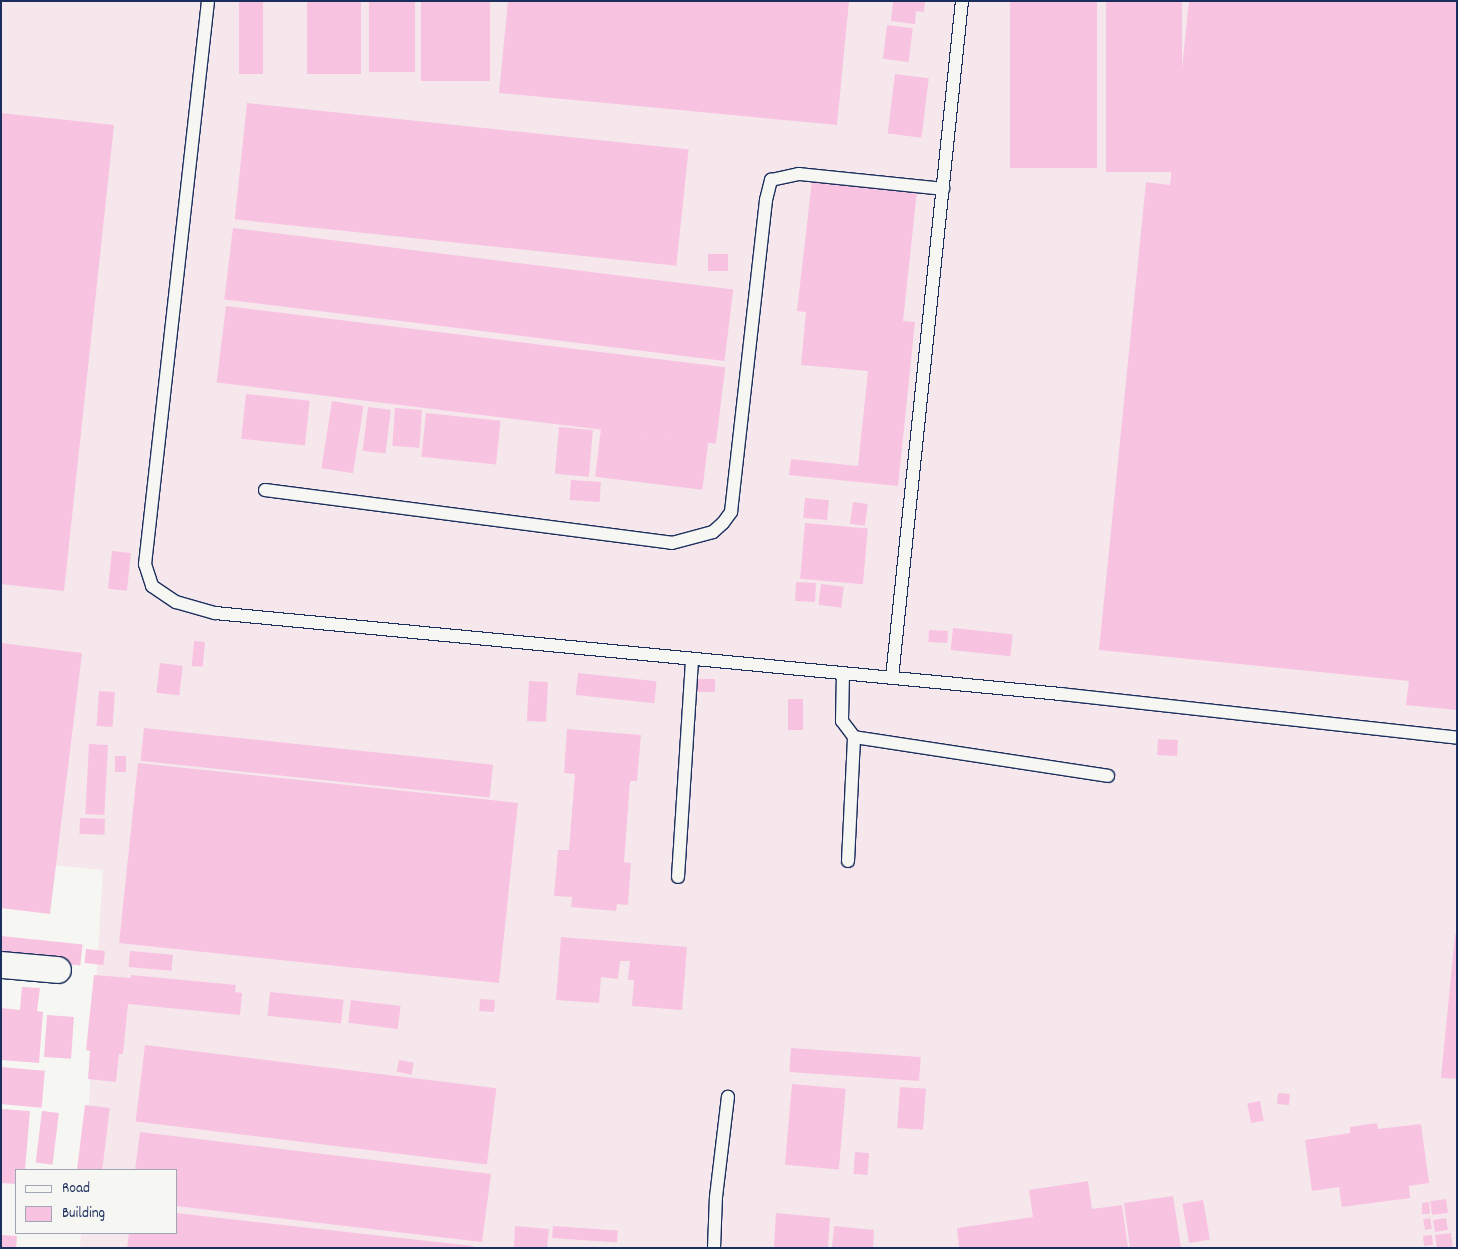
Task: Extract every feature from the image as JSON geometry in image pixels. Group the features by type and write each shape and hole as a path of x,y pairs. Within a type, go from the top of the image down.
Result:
{"street":[{"path":"1,965 58,970"}],"lane":[{"path":"208,1 145,564 152,586 176,602 215,613 1061,694 1457,738"},
{"path":"892,678 962,1"},
{"path":"265,490 672,543 713,532 723,523 730,512 766,200 771,180 799,174 943,189"},
{"path":"678,877 692,659"},
{"path":"843,673 842,721 854,737 848,861"},
{"path":"854,737 1108,776"},
{"path":"714,1248 716,1197 728,1097"}],"shaded area":[{"path":"1,1 1457,1 1457,1248 80,1248 81,1234 178,1234 178,1169 85,1169 103,870 1,860"}],"building":[{"path":"239,1 263,1 263,74 239,74"},
{"path":"307,1 361,1 361,74 307,74"},
{"path":"369,1 415,1 415,72 369,72"},
{"path":"421,1 490,1 490,81 421,81"},
{"path":"508,1 849,1 837,125 499,93"},
{"path":"893,1 925,1 924,12 916,11 915,24 891,21"},
{"path":"1010,1 1097,1 1097,168 1010,168"},
{"path":"1106,1 1182,1 1182,172 1106,172"},
{"path":"1189,1 1457,1 1457,710 1406,705 1409,681 1099,650 1146,182 1170,185"},
{"path":"887,25 913,28 909,62 883,59"},
{"path":"895,74 929,78 921,138 888,134"},
{"path":"247,103 689,149 676,266 235,219"},
{"path":"1,113 114,125 64,591 1,584"},
{"path":"812,180 917,191 903,321 915,322 898,486 789,475 791,459 858,466 868,371 801,365 806,312 797,311"},
{"path":"233,228 733,289 724,361 224,299"},
{"path":"708,254 728,254 728,271 708,271"},
{"path":"226,306 725,367 716,444 217,382"},
{"path":"246,394 310,401 305,445 241,439"},
{"path":"332,401 364,406 353,473 321,468"},
{"path":"368,407 391,410 385,453 363,451"},
{"path":"395,408 422,410 419,448 392,446"},
{"path":"426,413 501,421 496,465 421,457"},
{"path":"559,427 593,430 589,477 555,474"},
{"path":"601,429 708,442 702,490 595,477"},
{"path":"571,480 601,482 600,502 570,500"},
{"path":"805,498 829,500 827,520 803,518"},
{"path":"853,502 868,504 865,526 850,524"},
{"path":"805,523 868,528 863,584 800,579"},
{"path":"112,551 131,553 127,591 108,589"},
{"path":"796,582 816,583 815,602 795,601"},
{"path":"821,584 844,587 841,608 818,605"},
{"path":"953,628 1013,634 1010,656 951,650"},
{"path":"929,630 948,631 947,643 928,642"},
{"path":"194,641 205,642 203,667 192,666"},
{"path":"1,643 82,653 50,914 1,908"},
{"path":"160,663 183,666 179,696 156,693"},
{"path":"578,673 657,681 654,703 576,695"},
{"path":"697,679 715,679 715,692 697,692"},
{"path":"529,681 548,682 546,722 527,721"},
{"path":"99,691 115,692 113,727 97,726"},
{"path":"788,699 803,699 803,730 788,730"},
{"path":"144,728 493,765 490,798 141,761"},
{"path":"567,729 641,735 637,781 630,781 624,862 631,863 628,905 617,904 616,911 571,907 572,897 554,896 558,850 569,850 575,774 564,773"},
{"path":"1158,739 1178,740 1177,756 1157,755"},
{"path":"89,744 108,745 104,815 85,814"},
{"path":"115,756 126,756 126,772 115,772"},
{"path":"138,763 518,803 499,983 119,943"},
{"path":"80,818 105,819 104,835 79,834"},
{"path":"1455,935 1457,935 1457,1079 1441,1078"},
{"path":"1,936 83,945 80,965 1,957"},
{"path":"561,937 687,947 682,1010 632,1006 634,980 628,980 630,961 620,961 618,979 601,977 599,1003 556,1000"},
{"path":"86,949 105,951 103,965 85,963"},
{"path":"130,951 173,955 171,971 129,967"},
{"path":"94,975 131,978 131,975 236,985 235,992 242,993 240,1015 128,1004 123,1054 119,1054 116,1082 88,1079 90,1051 86,1050"},
{"path":"22,987 40,988 37,1011 43,1012 39,1063 1,1060 1,1008 20,1010"},
{"path":"270,992 344,1000 341,1024 267,1016"},
{"path":"480,999 495,1000 494,1012 479,1011"},
{"path":"351,1000 401,1006 398,1029 348,1023"},
{"path":"47,1015 74,1017 71,1059 44,1057"},
{"path":"145,1045 496,1088 487,1165 136,1121"},
{"path":"791,1048 921,1057 919,1081 789,1072"},
{"path":"399,1060 414,1063 411,1075 397,1072"},
{"path":"1,1067 45,1071 42,1108 1,1104"},
{"path":"792,1084 846,1089 839,1169 785,1165"},
{"path":"900,1087 926,1089 923,1130 897,1128"},
{"path":"1278,1093 1290,1094 1289,1105 1277,1104"},
{"path":"1260,1101 1264,1121 1251,1123 1247,1103"},
{"path":"85,1105 110,1108 102,1169 77,1169"},
{"path":"1,1109 30,1111 25,1169 15,1169 15,1184 1,1183"},
{"path":"42,1111 59,1113 53,1165 36,1163"},
{"path":"1377,1123 1378,1129 1421,1124 1429,1183 1409,1186 1410,1198 1342,1207 1339,1187 1312,1191 1305,1140 1350,1133 1350,1127"},
{"path":"140,1132 491,1174 482,1242 178,1206 178,1169 135,1169"},
{"path":"855,1152 869,1153 867,1175 853,1174"},
{"path":"1088,1181 1092,1209 1122,1205 1128,1248 959,1248 957,1228 1033,1217 1029,1190"},
{"path":"1173,1196 1181,1248 1130,1248 1124,1203"},
{"path":"1446,1199 1448,1213 1432,1215 1430,1201"},
{"path":"1203,1200 1210,1239 1189,1243 1182,1204"},
{"path":"1429,1202 1430,1214 1422,1214 1422,1203"},
{"path":"178,1213 473,1246 473,1248 127,1248 129,1234 178,1234"},
{"path":"776,1213 830,1218 828,1248 774,1248"},
{"path":"1430,1218 1432,1229 1425,1230 1423,1219"},
{"path":"1446,1218 1448,1230 1435,1232 1433,1220"},
{"path":"515,1226 549,1229 547,1248 514,1248"},
{"path":"553,1226 618,1231 617,1243 552,1238"},
{"path":"834,1226 874,1230 873,1248 832,1248"},
{"path":"1451,1233 1453,1248 1437,1248 1435,1235"},
{"path":"1,1235 17,1236 16,1248 1,1248"},
{"path":"1432,1235 1433,1245 1424,1246 1423,1236"}]}
